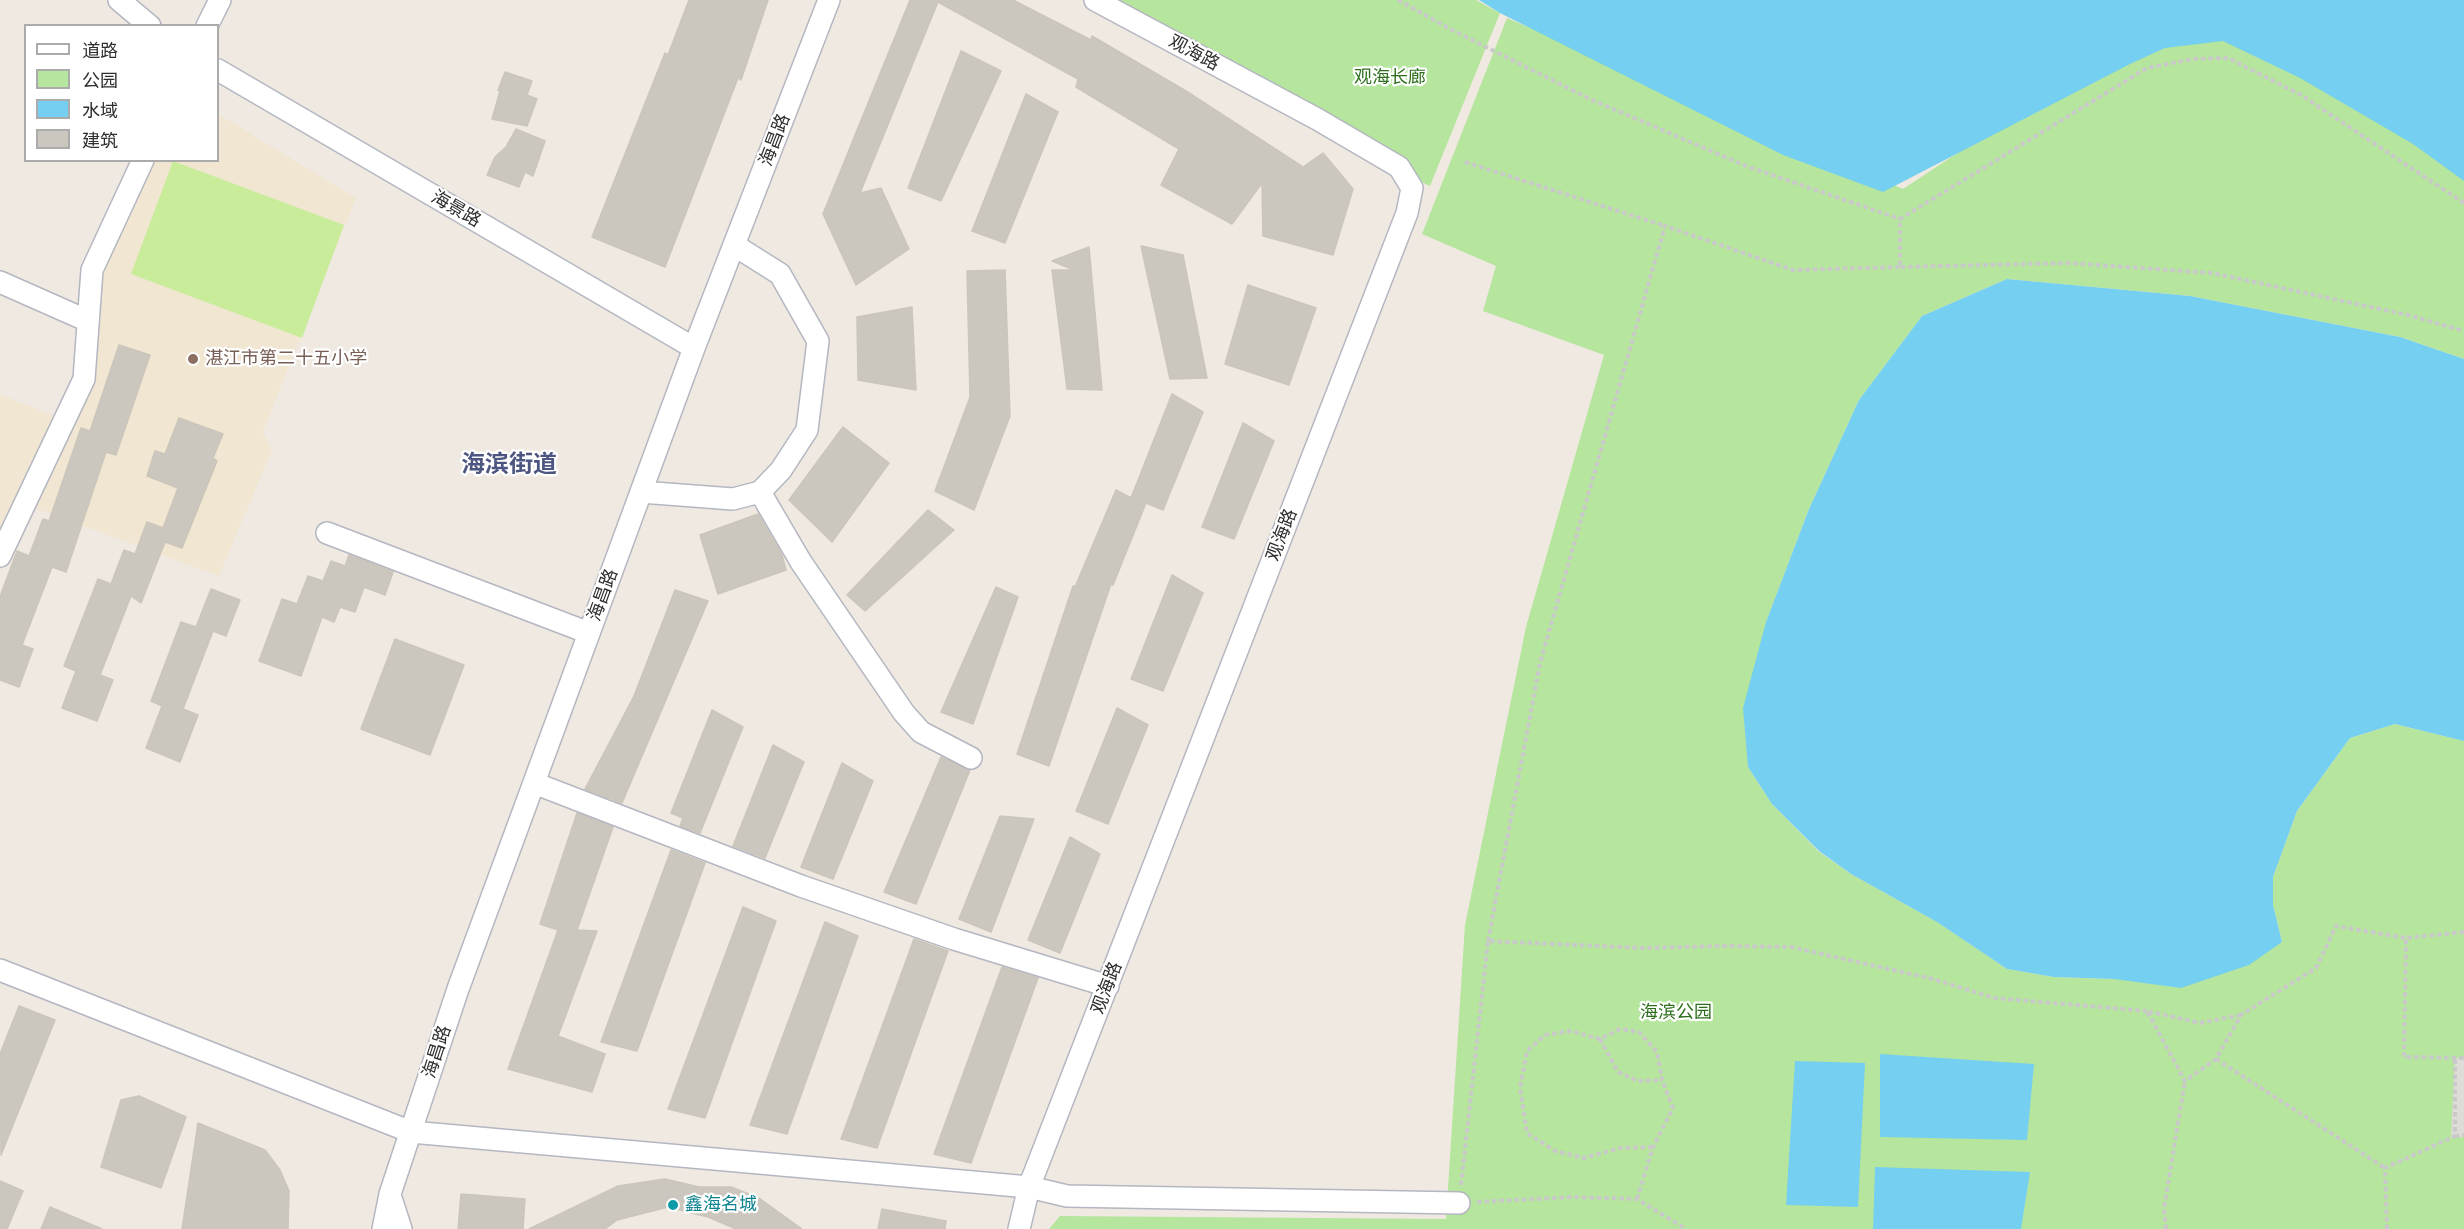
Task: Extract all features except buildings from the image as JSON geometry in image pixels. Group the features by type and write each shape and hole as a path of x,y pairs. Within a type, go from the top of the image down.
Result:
{"street":[{"path":"119,0 148,24"},
{"path":"208,24 220,0"},
{"name":"海昌路","path":"383,1229 390,1194 458,989 694,348 829,0"},
{"name":"观海路","path":"1019,1229 1029,1187 1407,213 1412,188 1399,167 1317,119 1095,0"},
{"name":"海景路","path":"219,71 694,348"},
{"path":"0,556 84,379 92,270 142,162"},
{"path":"641,492 733,499 760,492 781,470 807,430 819,341 780,274 733,246"},
{"path":"0,282 88,321"},
{"path":"760,492 801,562 904,713 921,732 971,758"},
{"path":"327,533 589,633"},
{"path":"534,783 812,890 954,939 1108,986"},
{"path":"0,970 411,1132 1029,1187 1067,1196 1458,1203"},
{"path":"390,1194 401,1229"}],"path":[{"path":"1398,0 1450,30 1590,99 1746,166 1900,219"},
{"path":"1900,219 2147,68 2193,58 2228,58 2301,95 2464,202"},
{"path":"1465,162 1793,270 2068,263 2212,273 2408,315 2464,331"},
{"path":"1900,219 1900,267"},
{"path":"1665,226 1540,663 1488,941 1458,1203 1573,1197 1637,1199 1686,1229"},
{"path":"1488,941 1643,948 1791,947 1933,979 1994,998 2147,1011 2200,1023 2241,1015 2316,968 2336,926 2406,938 2464,933"},
{"path":"2406,938 2404,1057 2464,1058"},
{"path":"2147,1011 2185,1081 2164,1208 2166,1229"},
{"path":"2185,1081 2216,1059 2241,1015"},
{"path":"1637,1199 1653,1147 1673,1108 1662,1080 1657,1052 1639,1032 1620,1029 1600,1039 1571,1031 1545,1035 1527,1051 1520,1088 1527,1133 1555,1151 1584,1158 1620,1148 1653,1147"},
{"path":"1600,1039 1618,1072 1638,1081 1662,1080"},
{"path":"2455,1058 2455,1136"},
{"path":"2216,1059 2385,1168"},
{"path":"2385,1168 2455,1136 2464,1136"},
{"path":"2385,1168 2387,1229"}],"shaded area":[{"name":"湛江市第二十五小学","path":"219,115 356,198 263,432 272,450 219,576 13,500 0,528 0,394 70,423 98,272 152,162 219,162"},
{"path":"2455,1058 2464,1058 2464,1137 2451,1138"}],"green space":[{"name":"观海长廊","path":"1101,0 1476,0 1500,13 1430,186 1392,169"},
{"name":"海滨公园","path":"1507,18 1903,189 2006,121 2152,37 2244,38 2464,160 2464,359 2400,337 2190,296 2007,279 1922,316 1859,400 1809,509 1766,622 1748,767 1772,804 1818,851 1851,874 1937,922 2007,969 2054,977 2114,979 2282,942 2273,905 2273,877 2297,811 2350,738 2395,724 2464,741 2464,1229 1049,1229 1060,1216 1446,1219 1465,925 1526,627 1604,355 1483,311 1496,266 1422,234"},
{"path":"173,162 344,225 302,338 131,274"}],"water":[{"path":"1479,0 2464,0 2464,181 2413,144 2300,78 2223,41 2165,48 1883,192 1783,155 1500,13"},
{"path":"2007,279 2190,296 2400,337 2464,359 2464,741 2395,724 2350,738 2297,811 2273,877 2273,905 2282,942 2249,965 2181,988 2114,979 2054,977 2007,969 1937,922 1851,874 1819,851 1772,804 1748,767 1743,708 1766,622 1809,509 1859,400 1922,316"},
{"path":"1880,1054 2034,1064 2027,1140 1880,1137"},
{"path":"1795,1061 1865,1063 1858,1207 1786,1205"},
{"path":"1875,1167 2030,1172 2021,1229 1873,1229"}],"place":[{"name":"湛江市第二十五小学","path":"193,359"},
{"name":"鑫海名城","path":"673,1205"}],"district":[{"name":"海滨街道","path":"509,465"}]}
